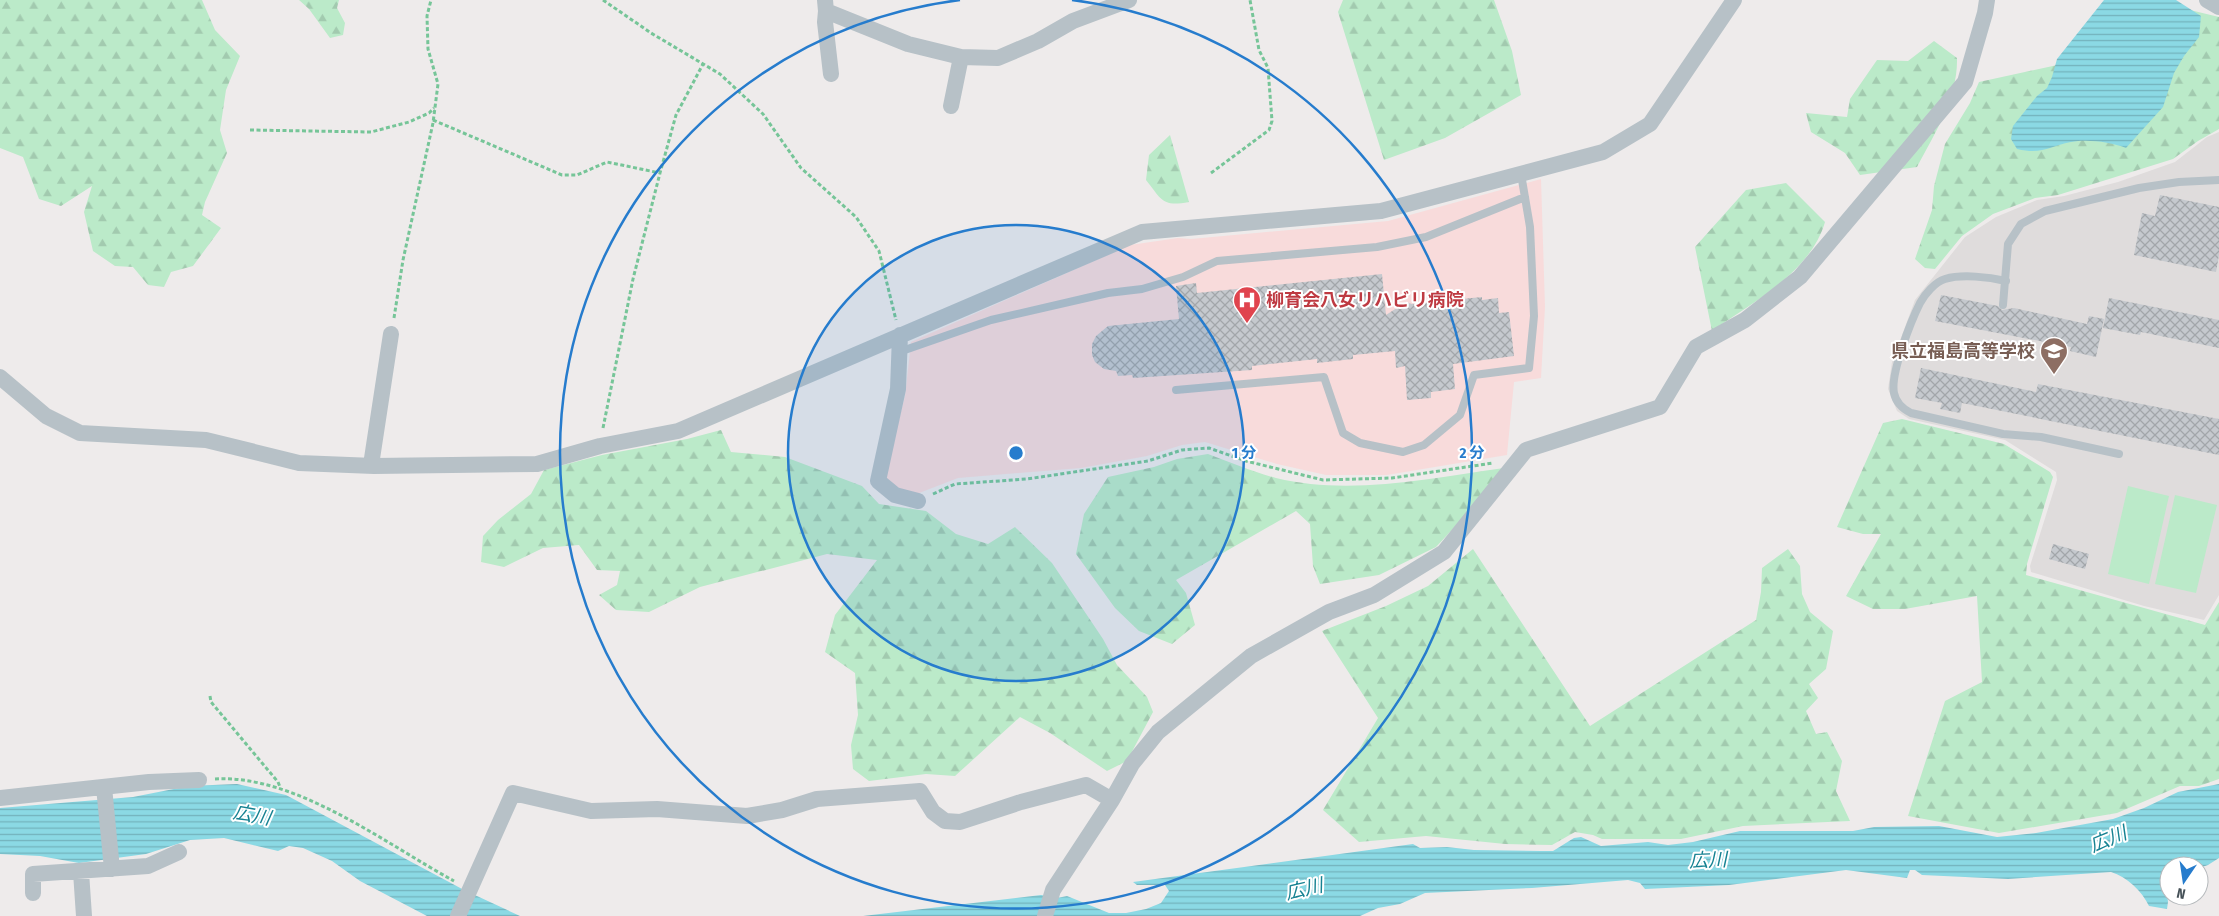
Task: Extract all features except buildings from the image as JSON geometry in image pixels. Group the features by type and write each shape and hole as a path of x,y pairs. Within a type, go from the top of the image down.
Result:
{"street":[{"path":"831,74 824,22 826,5 908,44 961,57 998,58 1038,41 1073,22 1129,0"},
{"path":"0,377 46,416 80,433 206,440 299,463 371,465 537,464 600,446 678,430 1142,232 1381,211 1603,152 1650,124 1734,0"},
{"path":"1045,916 1053,890 1112,800 1132,764 1158,732 1251,656 1329,612 1374,594 1444,552 1526,450 1660,408 1696,347 1746,320 1800,277 1965,82 1985,14 1987,0"},
{"path":"2207,0 2219,6"},
{"path":"951,106 961,57"},
{"path":"371,465 391,334"},
{"path":"900,335 898,390 878,481 895,495 918,501"},
{"path":"0,798 150,782 199,780"},
{"path":"458,916 513,793 591,811 657,809 747,816 782,810 817,799 920,790 933,812 945,821 960,822 1022,802 1086,785 1112,800"},
{"path":"104,787 112,869"},
{"path":"33,893 33,874 148,866 179,852"},
{"path":"81,872 84,916"}],"lane":[{"path":"1176,390 1324,377 1344,433 1360,443 1403,452 1424,445 1460,415 1474,375 1529,368 1534,316 1530,227 1521,174"},
{"path":"2004,305 2008,244 2021,224 2045,211 2139,188 2179,182 2219,180"},
{"path":"899,352 991,320 1108,293 1142,289 1183,277 1218,261 1377,247 1426,237 1525,197"},
{"path":"2006,281 1988,276 1945,280 1933,287 1927,294 1921,302 1896,366 1893,384 1894,395 1902,409 1910,414 2003,434 2041,437 2119,454"}],"path":[{"path":"391,334 403,260 433,120 438,84 428,49 427,16 431,0"},
{"path":"603,0 650,33 720,74 763,114 801,168 856,217 879,251 900,335"},
{"path":"1212,172 1269,130 1272,121 1268,68 1259,50 1250,0"},
{"path":"600,446 633,279 660,173 676,115 703,64"},
{"path":"250,130 371,132 409,122 429,113 434,108"},
{"path":"433,120 562,176 577,175 607,162 660,173"},
{"path":"918,501 955,484 1027,479 1148,461 1182,450 1209,448 1246,461 1323,480 1392,478 1518,460"},
{"path":"210,696 210,702 278,782 280,787"},
{"path":"199,780 226,778 280,787 334,813 470,890"}],"shaded area":[{"name":"県立福島高等学校","path":"2219,132 2219,595 2204,620 2144,606 2031,572 2030,566 2057,480 2056,472 2005,440 1909,419 1897,411 1888,389 1892,362 1915,300 1965,237 1996,217 2037,200 2064,196 2118,182 2175,162 2207,137"},
{"name":"柳育会八女リハビリ病院","path":"1541,179 1545,307 1541,378 1514,382 1507,455 1387,475 1326,475 1277,464 1205,442 1182,445 1147,456 1081,468 958,478 914,495 888,485 885,475 905,396 911,342 1130,245 1178,238 1191,239 1388,221"}],"green space":[{"path":"0,0 202,0 215,30 240,56 226,90 220,130 227,153 205,202 202,215 221,228 193,266 171,272 164,287 148,285 133,267 115,266 93,251 84,212 92,186 61,206 39,199 23,157 0,148"},
{"path":"299,0 339,0 337,8 345,23 343,35 330,38 309,9"},
{"path":"1343,0 1494,0 1512,51 1521,95 1445,138 1384,160 1338,12"},
{"path":"2190,10 2219,17 2219,129 2173,159 2058,195 2035,198 1993,214 1962,236 1935,269 1925,268 1915,259 1932,210 1934,186 1945,144 1970,103 1979,82 2062,64"},
{"path":"1934,41 1957,58 1954,87 1938,128 1917,167 1860,175 1845,153 1811,132 1806,113 1847,117 1850,99 1877,60 1908,61"},
{"path":"1170,135 1189,202 1168,203 1156,193 1146,180 1149,155"},
{"path":"1786,183 1825,222 1818,240 1807,256 1778,285 1712,331 1695,247 1746,190"},
{"path":"1902,419 2004,444 2050,472 2053,477 2027,564 2026,575 2205,625 2219,602 2219,779 2199,786 2180,786 2117,813 1999,833 1908,816 1945,701 1982,682 1977,596 1905,609 1873,609 1846,596 1881,534 1863,534 1837,527 1883,423"},
{"path":"721,430 731,452 785,457 862,486 879,504 926,511 956,534 988,544 1015,527 1052,563 1103,639 1117,665 1147,697 1153,712 1127,761 1107,771 1050,733 1020,717 955,776 926,774 869,781 853,769 851,745 858,715 855,673 825,652 835,615 877,560 827,554 700,587 649,612 616,610 599,595 617,585 620,571 597,570 579,545 543,548 504,567 481,562 483,536 498,520 531,494 544,470 602,455 687,439"},
{"path":"1208,454 1276,478 1332,485 1390,484 1504,468 1476,504 1436,547 1379,575 1320,584 1313,566 1310,524 1296,511 1176,580 1186,593 1195,625 1172,644 1139,631 1115,608 1076,554 1084,514 1108,477 1154,467 1177,459"},
{"path":"2128,486 2169,496 2149,584 2108,574"},
{"path":"2175,495 2217,505 2196,593 2155,584"},
{"path":"1473,549 1590,726 1756,620 1761,592 1762,568 1788,549 1800,566 1802,594 1810,612 1833,631 1826,669 1809,684 1818,698 1806,711 1816,734 1827,732 1842,761 1836,791 1850,821 1743,826 1681,839 1602,839 1593,835 1575,832 1552,845 1505,844 1426,836 1359,842 1323,810 1378,718 1322,631 1386,606 1428,586"}],"water":[{"path":"2104,0 2176,0 2201,16 2199,37 2174,73 2163,107 2126,148 2113,144 2085,141 2071,142 2033,151 2017,149 2011,139 2013,126 2037,96 2047,88 2057,59"},
{"name":"広川","path":"237,784 286,795 464,890 520,916 427,916 360,881 332,861 303,848 289,846 278,851 224,838 190,840 146,854 79,863 40,856 0,854 0,808 133,797 189,786"},
{"name":"広川","path":"2219,784 2219,858 2209,864 2209,856 2159,856 2159,906 2167,906 2167,909 2149,906 2133,885 2123,877 2111,872 2008,879 1922,875 1915,870 1910,870 1907,878 1846,870 1729,885 1645,889 1640,883 1628,880 1532,888 1425,893 1400,904 1378,908 1360,916 863,916 1041,895 1057,898 1067,896 1109,913 1126,913 1146,909 1161,903 1169,891 1165,885 1137,885 1133,882 1413,844 1420,848 1447,847 1474,850 1553,851 1574,838 1581,837 1601,846 1648,842 1668,845 1693,842 1740,831 1853,831 1874,827 1939,826 1997,837 2036,833 2113,819 2144,808 2178,792"}],"place":[{"name":"柳育会八女リハビリ病院","path":"1247,324"},
{"name":"県立福島高等学校","path":"2054,375"}]}
